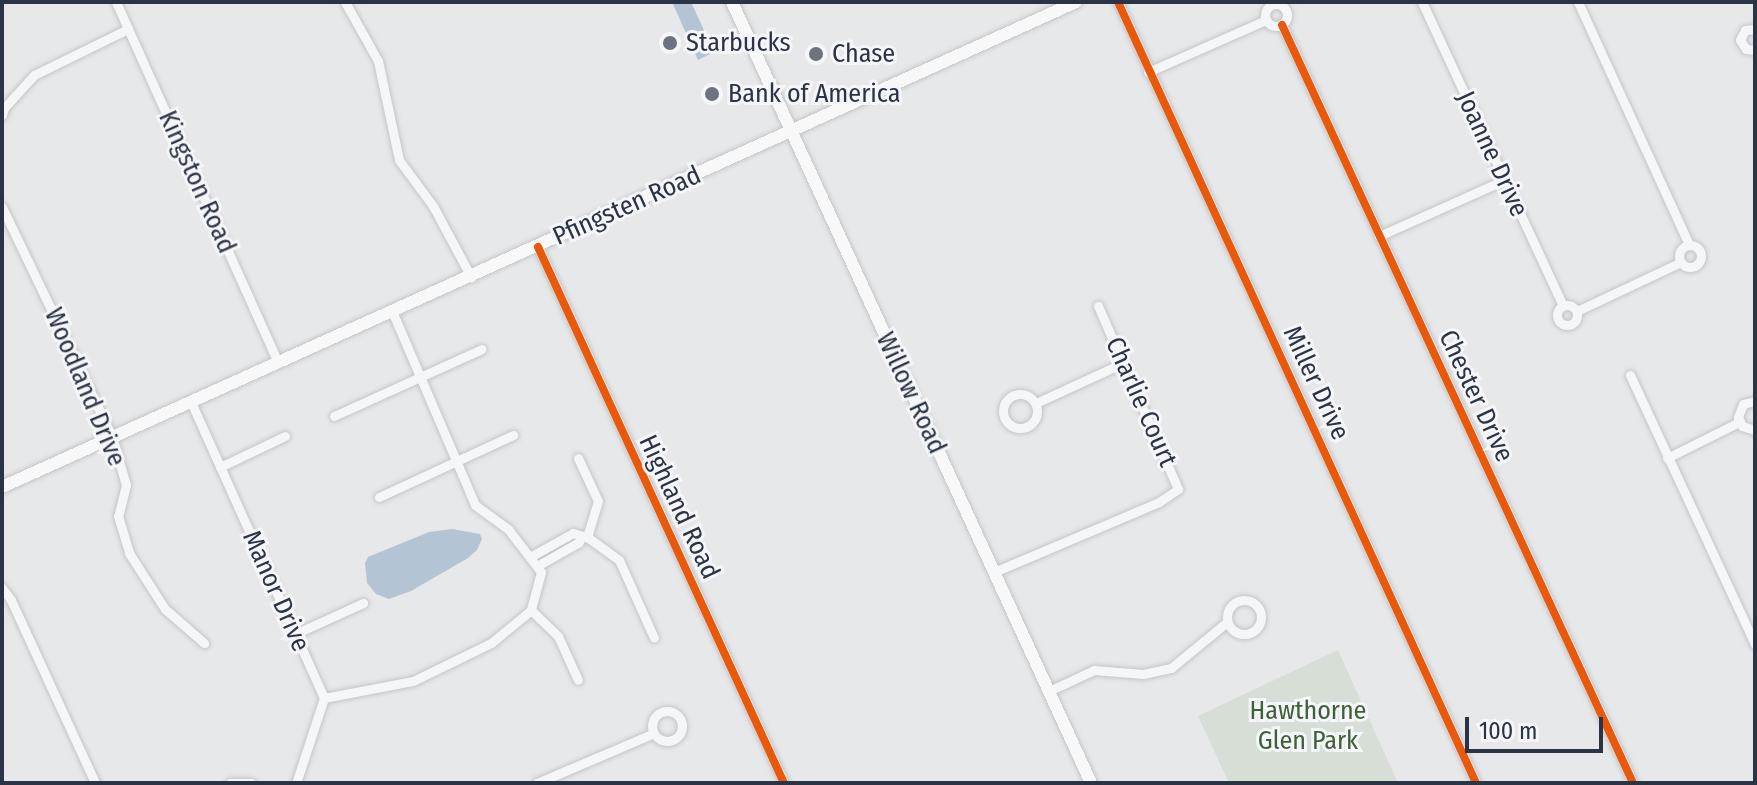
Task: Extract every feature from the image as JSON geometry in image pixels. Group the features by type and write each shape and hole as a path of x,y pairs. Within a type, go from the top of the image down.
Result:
{"main road":[{"name":"Willow Road","path":"732,2 1091,783"},
{"name":"Pfingsten Road","path":"2,487 1076,2"}],"street":[{"name":"Kingston Road","path":"116,2 278,362"},
{"path":"345,2 378,61 399,160 433,206 471,277"},
{"name":"Miller Drive","path":"1118,2 1476,783"},
{"name":"Joanne Drive","path":"1422,2 1563,306"},
{"path":"1578,2 1689,245 1701,252 1699,262 1690,267 1681,262"},
{"path":"1281,5 1288,17 1282,25 1273,26 1266,20 1269,7 1281,5"},
{"path":"1148,72 1266,20"},
{"name":"Chester Drive","path":"1282,25 1633,783"},
{"path":"3,110 34,75 128,29"},
{"path":"1755,29 1745,30 1740,40 1746,49 1755,50"},
{"path":"1379,236 1504,180"},
{"name":"Woodland Drive","path":"2,207 112,437 126,485 118,516 129,553 165,609 204,643"},
{"path":"1681,262 1680,251 1689,245"},
{"name":"Highland Road","path":"538,247 784,783"},
{"path":"1577,311 1681,262"},
{"name":"Charlie Court","path":"994,572 1159,502 1178,489 1098,306"},
{"path":"1563,306 1572,306 1577,311 1574,324 1564,325 1557,314 1563,306"},
{"path":"296,783 324,698 413,681 491,643 531,610 541,572 508,529 475,505 392,311"},
{"path":"334,416 482,349"},
{"path":"1036,403 1123,363"},
{"path":"1630,375 1754,640"},
{"path":"1755,401 1740,408 1739,422 1746,429 1755,430"},
{"name":"Manor Drive","path":"191,402 324,698"},
{"path":"1667,458 1739,422"},
{"path":"379,497 513,435"},
{"path":"220,467 285,436"},
{"path":"537,566 579,542 598,501 578,458"},
{"path":"530,557 573,533 584,536 619,560 654,638"},
{"path":"2,588 11,600 95,783"},
{"path":"295,634 363,603"},
{"path":"531,610 558,636 578,680"},
{"path":"1049,691 1094,670 1143,674 1171,668 1227,622"},
{"path":"537,783 654,733"},
{"path":"230,783 251,783"}],"green space":[{"name":"Hawthorne Glen Park","path":"1338,650 1398,783 1229,783 1198,716"}],"water":[{"path":"672,2 691,2 714,52 698,60"},
{"path":"452,529 480,534 482,539 477,550 468,558 411,591 389,599 376,594 367,583 365,563 368,557 429,532"}],"cycle path":[{"path":"1118,2 1476,783"},
{"path":"1282,25 1633,783"},
{"path":"538,247 784,783"}],"place":[{"name":"Starbucks","path":"670,43"},
{"name":"Chase","path":"816,54"},
{"name":"Bank of America","path":"712,94"}]}
